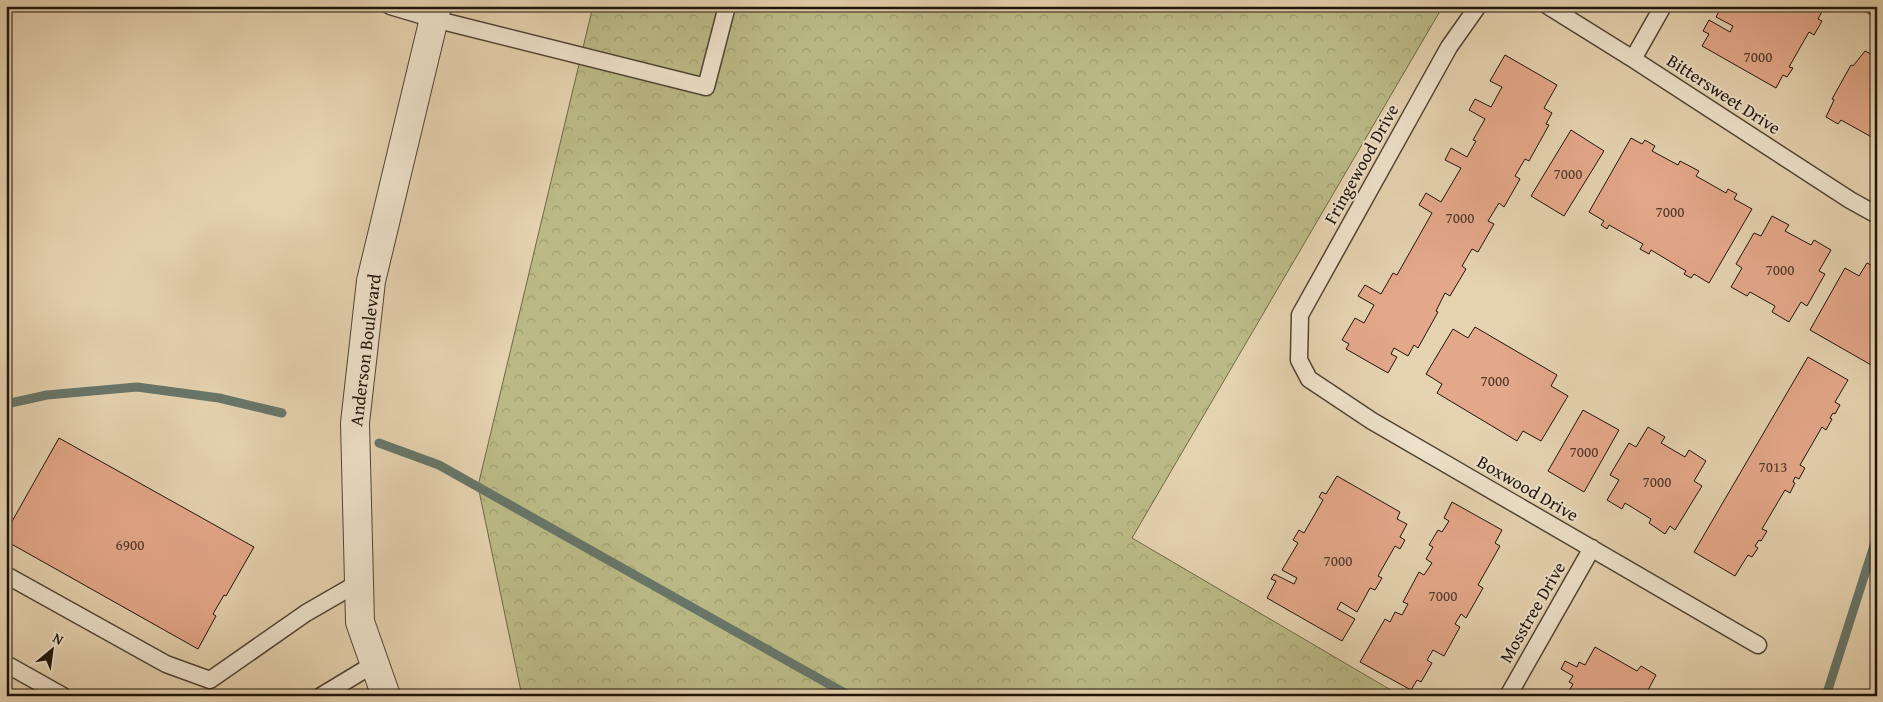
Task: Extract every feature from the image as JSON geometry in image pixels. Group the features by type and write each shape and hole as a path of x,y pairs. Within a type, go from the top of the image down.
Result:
{"street":[{"name":"Anderson Boulevard","path":"386,696 360,622 355,423 371,281 435,13"}],"lane":[{"path":"390,6 435,13 706,87 727,6"},
{"name":"Fringewood Drive","path":"1299,348 1300,315 1449,47 1478,6"},
{"name":"Bittersweet Drive","path":"1548,6 1850,200 1877,215"},
{"path":"1633,59 1663,6"},
{"name":"Boxwood Drive","path":"1299,348 1299,360 1309,379 1372,421 1758,645"},
{"name":"Mosstree Drive","path":"1508,696 1592,548"},
{"path":"6,575 166,664 210,680 306,613 358,583"},
{"path":"6,664 63,696"},
{"path":"321,696 374,664"}],"green space":[{"path":"593,6 1443,6 1132,538 1401,696 522,696 478,486"}],"building":[{"path":"1722,6 1825,6 1818,19 1822,21 1814,35 1809,32 1789,67 1793,68 1787,77 1783,75 1776,88 1702,46 1709,34 1703,31 1709,20 1730,32 1733,26 1716,17"},
{"path":"1869,6 1877,6 1877,18 1866,12"},
{"path":"1865,51 1877,57 1875,65 1877,66 1877,140 1841,120 1838,124 1826,117 1834,100 1832,99 1851,65 1853,66"},
{"path":"1505,55 1557,85 1544,108 1552,113 1546,124 1549,125 1529,161 1525,159 1515,176 1520,179 1504,207 1499,203 1488,221 1494,224 1478,252 1472,249 1462,266 1466,269 1450,296 1445,293 1436,311 1438,312 1418,348 1414,345 1408,356 1394,348 1391,354 1397,357 1388,373 1346,349 1349,344 1342,340 1355,318 1364,323 1374,305 1358,296 1365,285 1381,294 1393,273 1397,275 1432,213 1419,205 1426,193 1441,202 1461,168 1445,160 1451,148 1467,157 1476,141 1473,140 1485,119 1469,110 1475,99 1491,107 1502,87 1490,81"},
{"path":"1571,130 1604,151 1564,216 1531,196"},
{"path":"1631,138 1642,144 1645,140 1655,146 1652,151 1678,165 1680,161 1699,171 1696,176 1726,193 1728,189 1737,194 1734,199 1752,209 1709,283 1694,274 1691,278 1684,274 1686,271 1651,250 1649,254 1640,249 1643,244 1609,225 1607,229 1601,225 1604,221 1589,212"},
{"path":"1772,216 1789,225 1785,231 1811,245 1814,240 1831,250 1819,271 1825,274 1807,306 1801,302 1789,322 1772,312 1775,306 1750,292 1747,296 1731,287 1742,268 1736,264 1754,233 1761,236"},
{"path":"1867,263 1877,268 1877,358 1873,366 1810,330 1845,268 1859,276"},
{"path":"1475,327 1557,375 1551,386 1568,396 1541,441 1523,431 1517,441 1437,393 1442,384 1426,374 1453,329 1468,338"},
{"path":"1808,357 1848,380 1835,402 1840,405 1835,414 1833,413 1830,418 1832,419 1826,430 1822,427 1800,465 1805,468 1799,479 1795,477 1793,482 1795,483 1790,493 1785,490 1762,529 1767,531 1761,541 1759,540 1755,546 1758,548 1752,557 1748,555 1735,576 1694,552"},
{"path":"1583,410 1619,430 1584,492 1548,471"},
{"path":"1648,427 1665,437 1661,443 1685,457 1689,450 1706,461 1694,481 1702,486 1675,530 1670,526 1665,534 1649,523 1651,519 1625,503 1622,509 1607,500 1619,480 1610,475 1629,443 1636,447"},
{"path":"59,438 254,547 226,596 224,595 213,614 216,616 198,649 6,541 6,532"},
{"path":"1337,476 1400,512 1397,519 1407,524 1400,537 1405,540 1400,549 1395,546 1378,576 1382,578 1375,590 1370,588 1357,612 1341,602 1337,609 1355,619 1342,641 1267,598 1276,581 1271,579 1274,574 1294,584 1297,578 1282,570 1298,543 1293,540 1299,530 1304,533 1323,500 1319,497 1322,492 1326,494"},
{"path":"1452,502 1502,530 1495,543 1500,546 1478,585 1483,588 1466,618 1461,614 1455,624 1460,627 1444,656 1433,650 1427,660 1432,663 1421,682 1417,680 1411,690 1360,662 1385,619 1390,622 1395,612 1402,615 1408,604 1403,602 1419,572 1424,575 1432,563 1426,559 1433,547 1429,545 1438,530 1442,532 1449,521 1444,518"},
{"path":"1595,647 1637,671 1641,666 1656,675 1645,696 1566,696 1573,684 1569,682 1573,676 1561,669 1565,661 1577,667 1579,662 1585,665"}],"waterway":[{"path":"6,404 47,395 137,387 219,398 282,413"},
{"path":"379,443 439,465 850,696"},
{"path":"1826,696 1877,536"}]}
